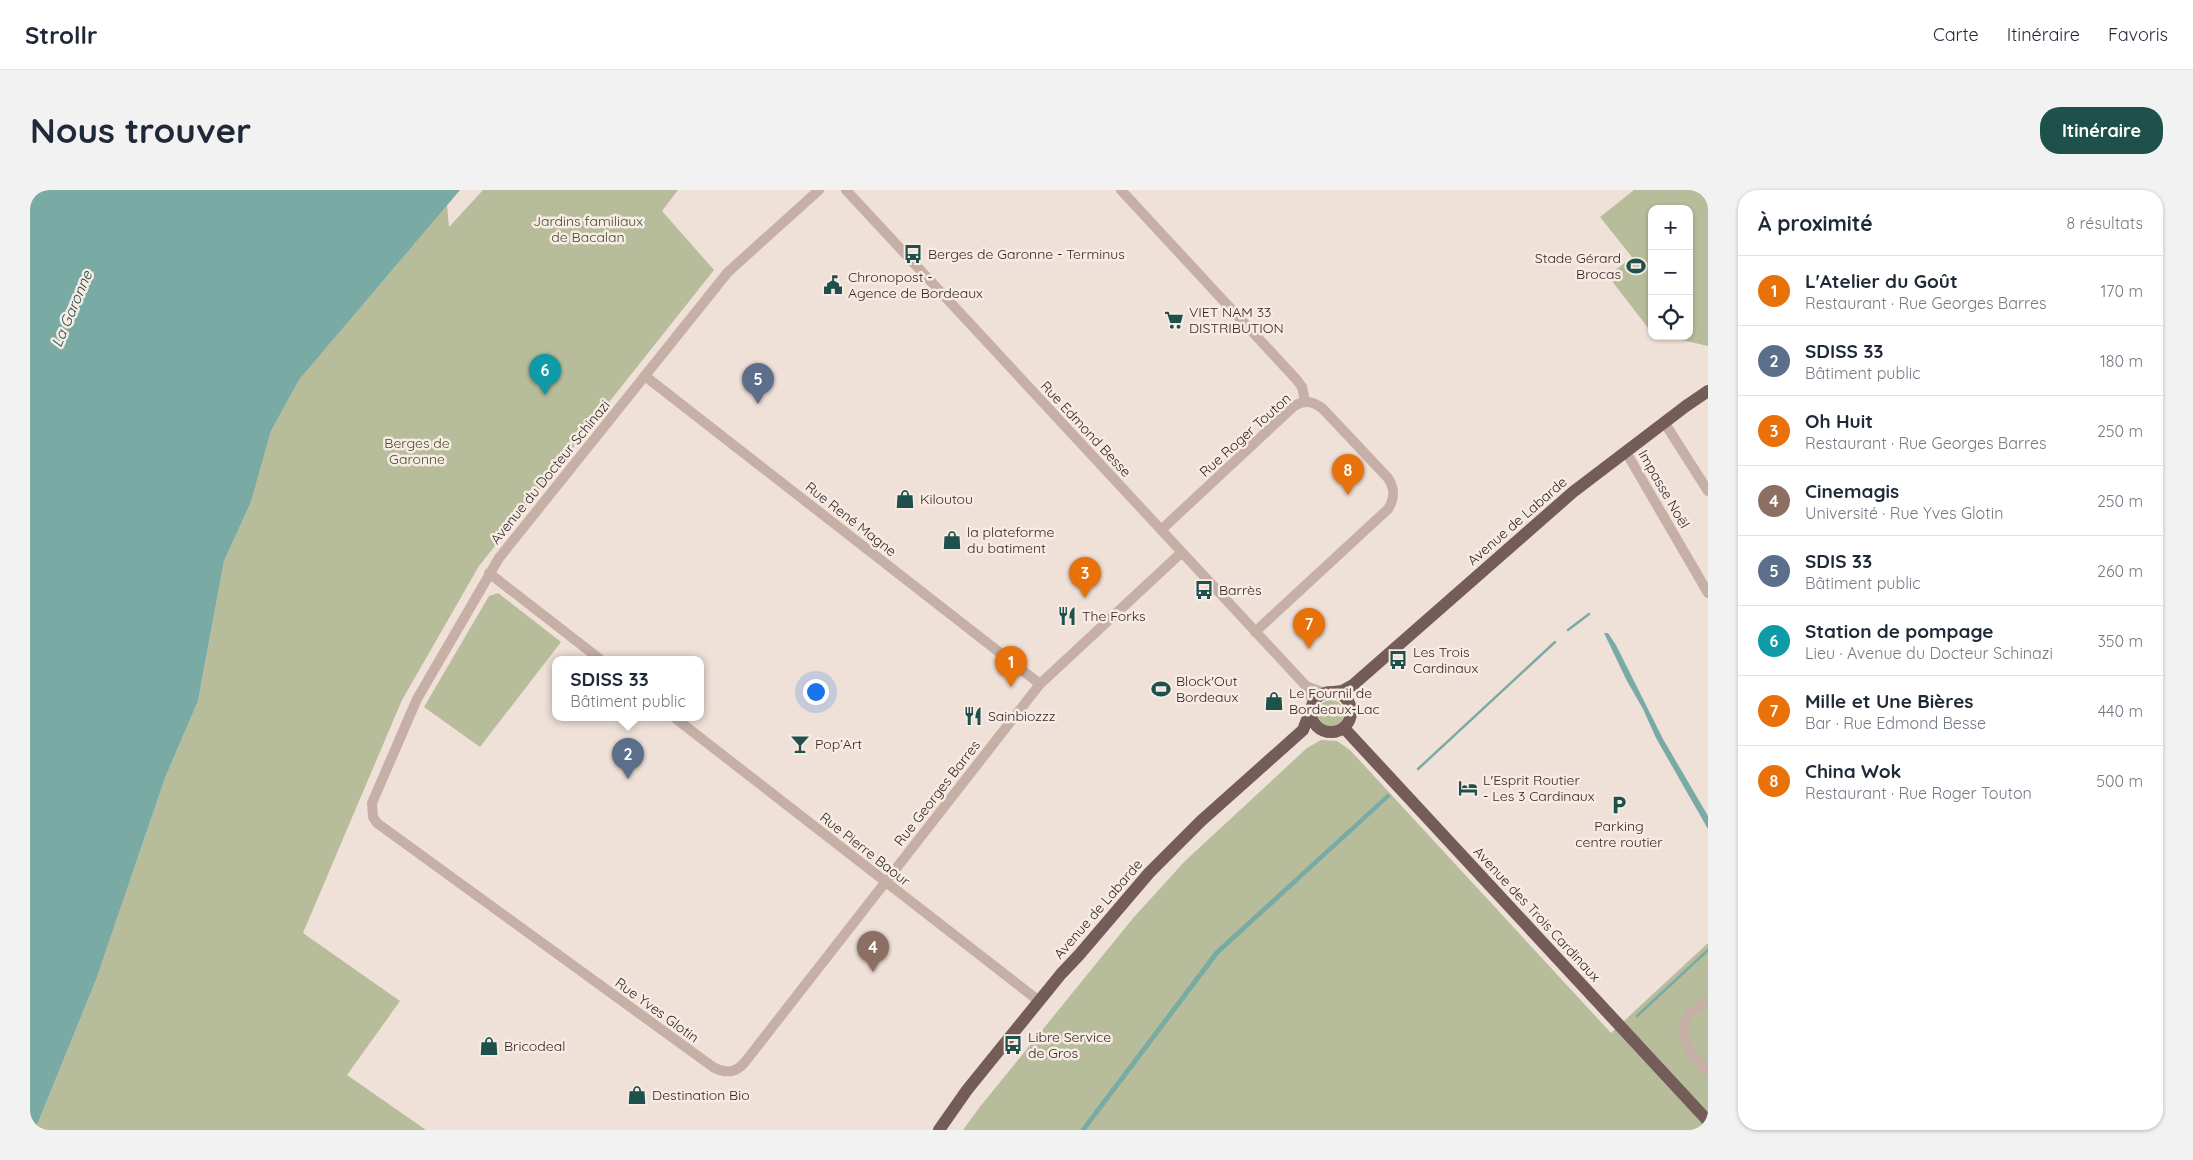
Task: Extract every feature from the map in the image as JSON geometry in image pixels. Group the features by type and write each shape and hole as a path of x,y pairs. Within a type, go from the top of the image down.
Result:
{"main road":[{"name":"Avenue de Labarde","path":"1329,692 1346,689 1353,684 1573,492 1664,422 1708,391"},
{"path":"1303,730 1311,728 1333,733 1344,728 1351,714 1349,694 1353,684"},
{"path":"1320,730 1313,722 1311,707 1329,692 1344,696 1350,704"},
{"name":"Avenue de Labarde","path":"938,1130 967,1090 1038,1001 1164,857 1230,794 1303,730 1311,707"},
{"name":"Avenue des Trois Cardinaux","path":"1344,728 1708,1121"}],"street":[{"name":"Avenue du Docteur Schinazi","path":"373,817 372,803 417,699 489,573 728,272 819,190"},
{"name":"Rue Edmond Besse","path":"846,190 1306,686 1311,707"},
{"path":"1121,190 1296,379 1302,386 1305,401"},
{"name":"Rue René Magne","path":"645,376 1040,684"},
{"name":"Rue Roger Touton","path":"1161,530 1293,407 1305,401 1320,406 1388,478 1392,484 1394,497 1388,508 1255,632"},
{"path":"1664,422 1708,491"},
{"name":"Impasse Noël","path":"1626,452 1708,592"},
{"name":"Rue Georges Barres","path":"886,882 1040,684 1181,553"},
{"path":"489,573 596,656"},
{"name":"Rue Edmond Besse","path":"1306,686 1329,692"},
{"name":"Rue Pierre Baour","path":"679,721 1038,1001"},
{"name":"Rue Yves Glotin","path":"373,817 392,835 713,1067 724,1072 735,1071 745,1062 886,882"},
{"path":"1708,1002 1694,1009 1685,1020 1684,1036 1693,1052 1708,1071"}],"green space":[{"name":"Berges de Garonne","path":"483,190 678,190 662,211 714,270 479,566 402,700 303,933 400,1001 347,1075 426,1130 35,1130 96,980 165,778 198,701 224,561 251,502 271,431 299,380 447,205 449,227"},
{"name":"Stade Gérard Brocas","path":"1634,190 1706,190 1708,193 1708,346 1682,340 1693,340 1693,205 1648,205 1648,328 1608,276 1632,257 1600,217"},
{"path":"498,593 561,642 480,747 424,707 489,596"},
{"path":"1331,700 1340,704 1344,713 1340,722 1331,726 1322,722 1318,713 1322,704"},
{"path":"1321,740 1337,741 1350,750 1611,1033 1708,943 1708,1130 963,1130 1134,917 1185,861 1307,748"}],"water":[{"name":"La Garonne","path":"30,190 460,190 299,380 271,431 251,502 224,561 198,701 165,778 96,980 35,1130 30,1130"},
{"path":"1604,633 1608,633 1616,645 1663,739 1708,816 1708,829 1656,738"},
{"path":"1387,794 1391,795 1390,797 1219,954 1086,1130 1080,1130 1215,951"}],"waterway":[{"path":"1568,630 1589,614"},
{"path":"1418,769 1555,642"},
{"path":"1637,1016 1708,950"}],"place":[{"name":"Berges de Garonne - Terminus","path":"913,254"},
{"name":"Stade Gérard Brocas","path":"1636,266"},
{"name":"Chronopost - Agence de Bordeaux","path":"833,285"},
{"name":"VIET NAM 33 DISTRIBUTION","path":"1174,320"},
{"name":"Station de pompage","path":"545,395"},
{"name":"SDIS 33","path":"758,404"},
{"name":"China Wok","path":"1348,495"},
{"name":"Kiloutou","path":"905,499"},
{"name":"la plateforme du batiment","path":"952,540"},
{"name":"Barrès","path":"1204,590"},
{"name":"Oh Huit","path":"1085,598"},
{"name":"The Forks","path":"1067,616"},
{"name":"Mille et Une Bières","path":"1309,649"},
{"name":"Les Trois Cardinaux","path":"1398,660"},
{"name":"L'Atelier du Goût","path":"1011,687"},
{"name":"Block'Out Bordeaux","path":"1161,689"},
{"name":"Le Fournil de Bordeaux-Lac","path":"1274,701"},
{"name":"Sainbiozzz","path":"973,716"},
{"name":"Pop’Art","path":"800,744"},
{"name":"SDISS 33","path":"628,779"},
{"name":"L'Esprit Routier - Les 3 Cardinaux","path":"1468,788"},
{"name":"Parking centre routier","path":"1619,805"},
{"name":"Cinemagis","path":"873,972"},
{"name":"Libre Service de Gros","path":"1013,1045"},
{"name":"Bricodeal","path":"489,1046"},
{"name":"Destination Bio","path":"637,1095"}],"park label":[{"name":"Jardins familiaux de Bacalan","path":"588,230"}]}
